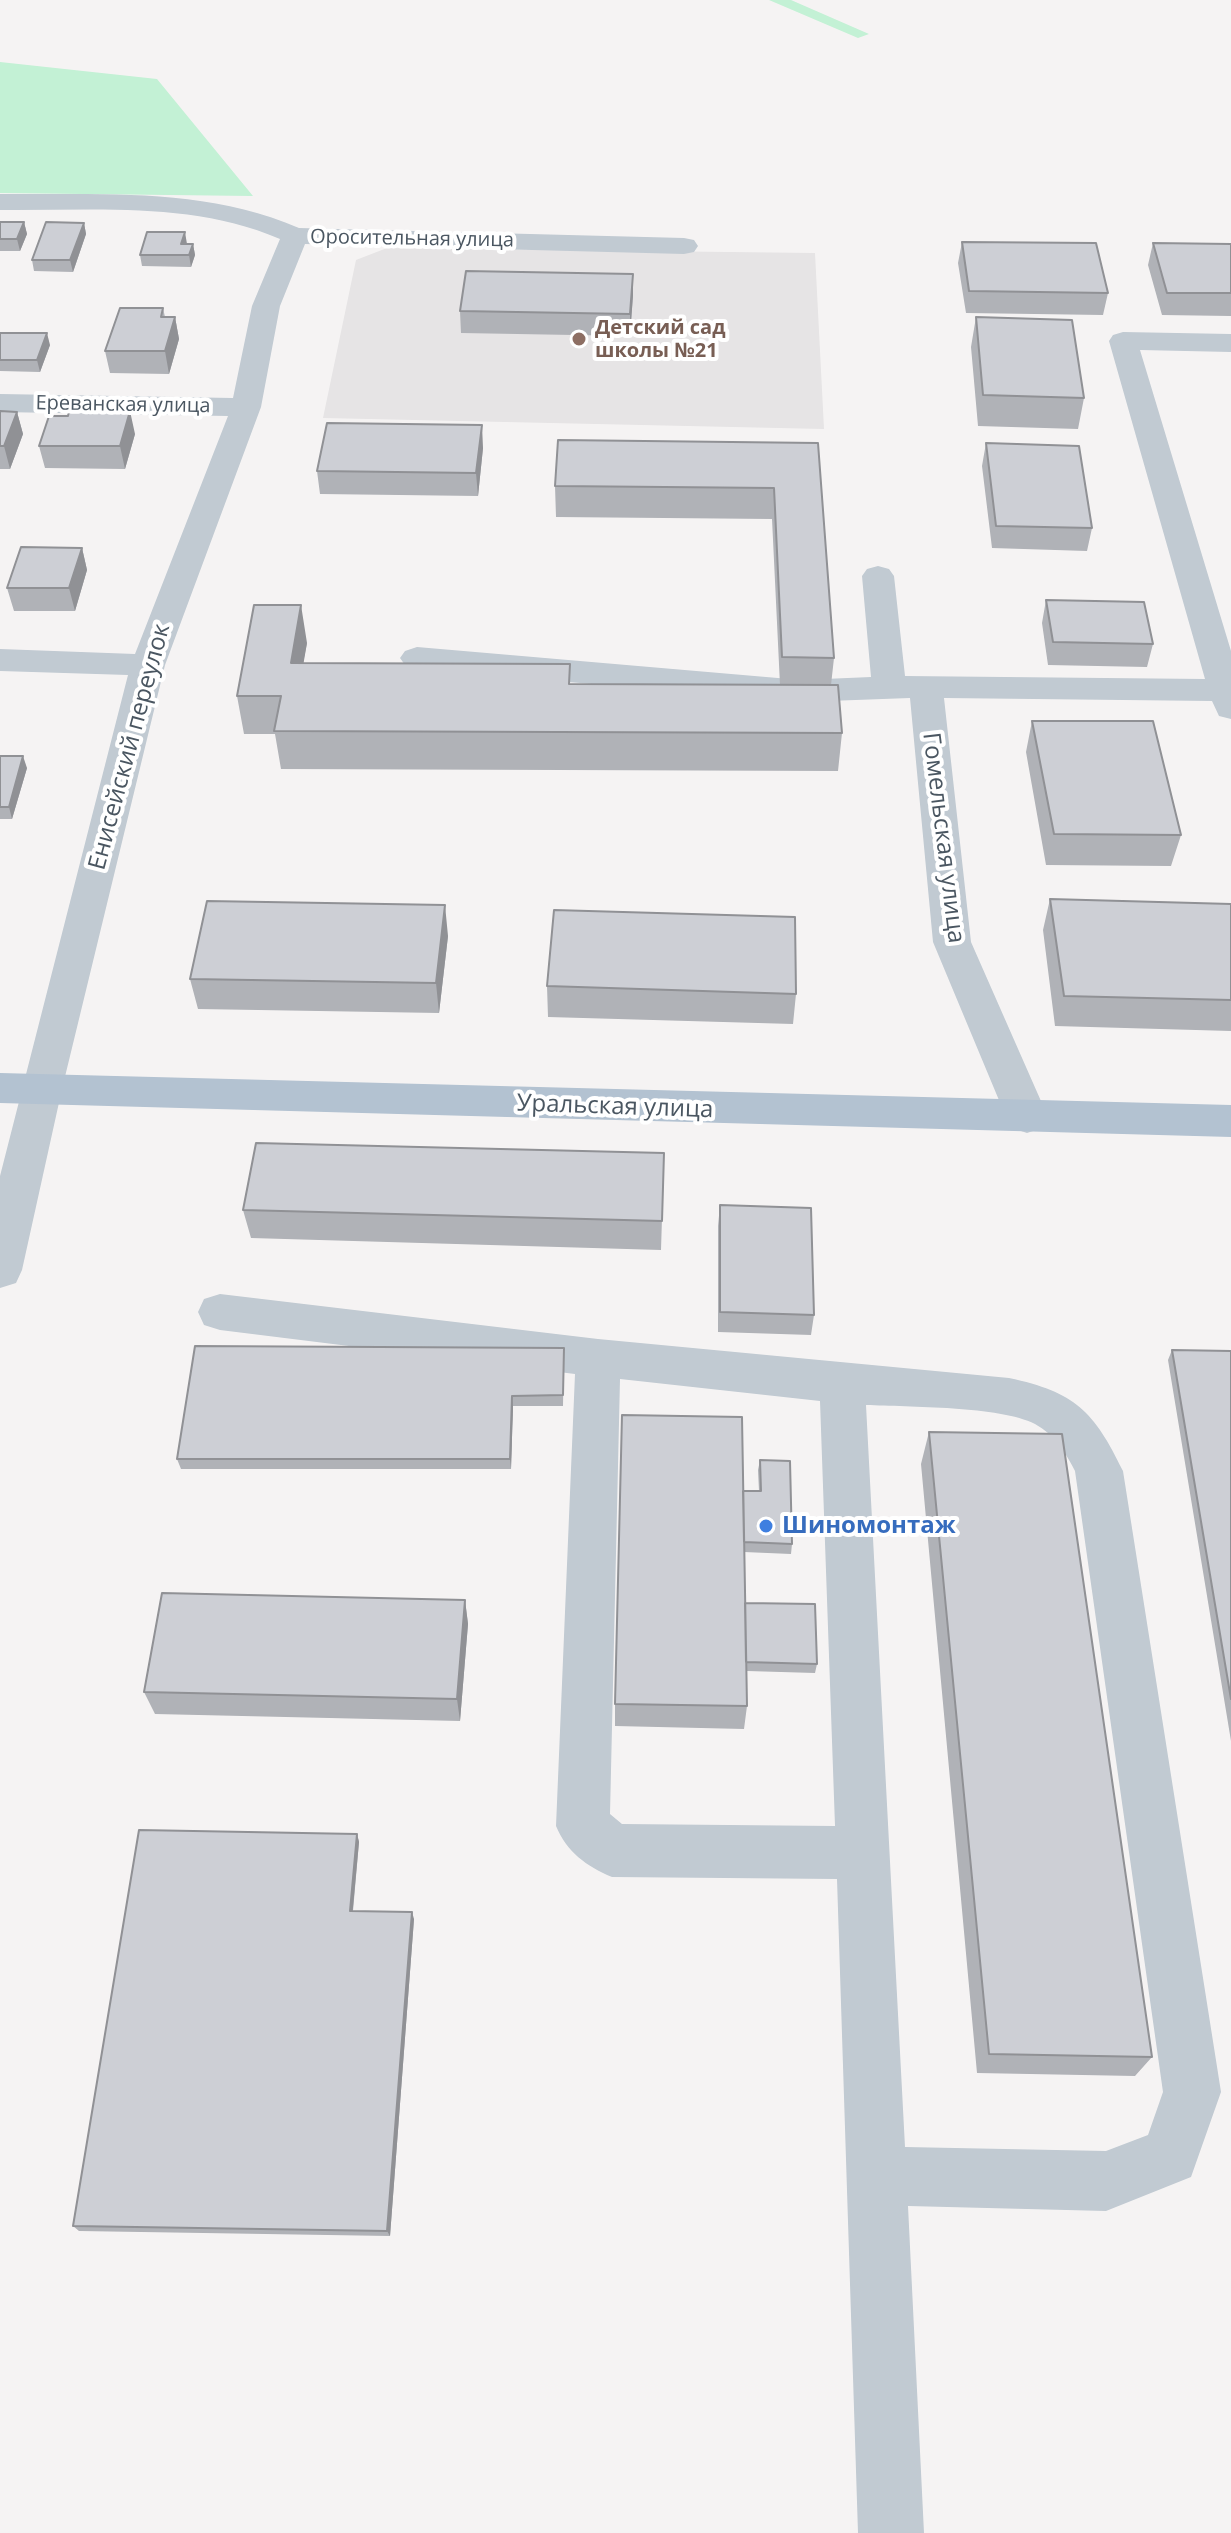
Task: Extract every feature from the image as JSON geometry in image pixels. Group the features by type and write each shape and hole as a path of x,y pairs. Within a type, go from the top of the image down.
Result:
{"main road":[{"name":"Уральская улица","path":"0,1088 1231,1121"}],"street":[{"name":"Оросительная улица","path":"0,202 134,204 198,210 248,217 295,236 684,246"},
{"name":"Енисейский переулок","path":"0,1270 41,1089 148,665 246,407 266,306 295,236"},
{"path":"417,658 801,691 907,688 1229,696 1123,341 1231,343"},
{"name":"Ереванская улица","path":"0,403 246,407"},
{"name":"Гомельская улица","path":"878,576 907,688 952,942 1027,1117"},
{"path":"0,660 148,665"},
{"path":"220,1312 598,1358 1016,1400 1050,1409 1081,1435 1099,1471 1192,2092 1170,2156 1106,2181 878,2176"},
{"path":"598,1358 583,1826 612,1850 863,1853"},
{"path":"842,1384 891,2533"}],"shaded area":[{"name":"Детский сад школы №21","path":"387,248 815,253 824,429 323,418 356,260"}],"green space":[{"path":"769,0 791,0 869,34 858,38"},
{"path":"0,62 157,79 253,196 0,193"}],"building":[{"path":"0,222 24,222 17,239 0,239"},
{"path":"46,222 84,223 70,260 32,260"},
{"path":"147,232 185,232 181,244 193,244 189,255 140,255"},
{"path":"962,242 1096,243 1108,293 969,291"},
{"path":"1153,243 1231,244 1231,293 1167,293"},
{"path":"466,271 633,274 630,314 460,311"},
{"path":"120,308 163,308 161,317 175,317 165,351 105,351"},
{"path":"976,317 1072,320 1084,398 983,395"},
{"path":"0,333 47,333 37,360 0,360"},
{"path":"0,411 17,412 4,446 0,446"},
{"path":"69,411 130,411 120,446 39,446 49,416 68,416"},
{"path":"327,423 482,425 476,473 317,471"},
{"path":"558,440 818,443 834,658 782,657 774,488 555,486"},
{"path":"986,443 1079,446 1092,528 996,526"},
{"path":"21,547 82,548 69,588 7,588"},
{"path":"1046,600 1144,602 1153,644 1053,642"},
{"path":"254,605 301,605 291,663 570,664 569,684 838,685 842,733 274,731 281,696 237,696"},
{"path":"1032,721 1153,721 1181,835 1054,834"},
{"path":"0,756 23,756 9,807 0,807"},
{"path":"1050,899 1231,904 1231,1000 1064,996"},
{"path":"207,901 445,905 436,983 190,979"},
{"path":"554,910 795,917 796,994 547,986"},
{"path":"256,1143 664,1153 662,1221 243,1210"},
{"path":"720,1205 811,1208 814,1315 720,1312"},
{"path":"195,1346 564,1348 563,1395 512,1396 510,1459 177,1459"},
{"path":"1172,1350 1231,1351 1231,1699"},
{"path":"622,1415 742,1417 747,1706 615,1704"},
{"path":"929,1432 1062,1434 1152,2057 989,2054"},
{"path":"760,1460 790,1461 792,1544 744,1542 743,1491 761,1491"},
{"path":"162,1593 465,1600 457,1699 144,1692"},
{"path":"745,1603 815,1604 817,1664 746,1662"},
{"path":"139,1830 357,1834 350,1911 412,1912 387,2231 73,2226"}],"place":[{"name":"Детский сад школы №21","path":"579,339"},
{"name":"Шиномонтаж","path":"766,1526"}]}
